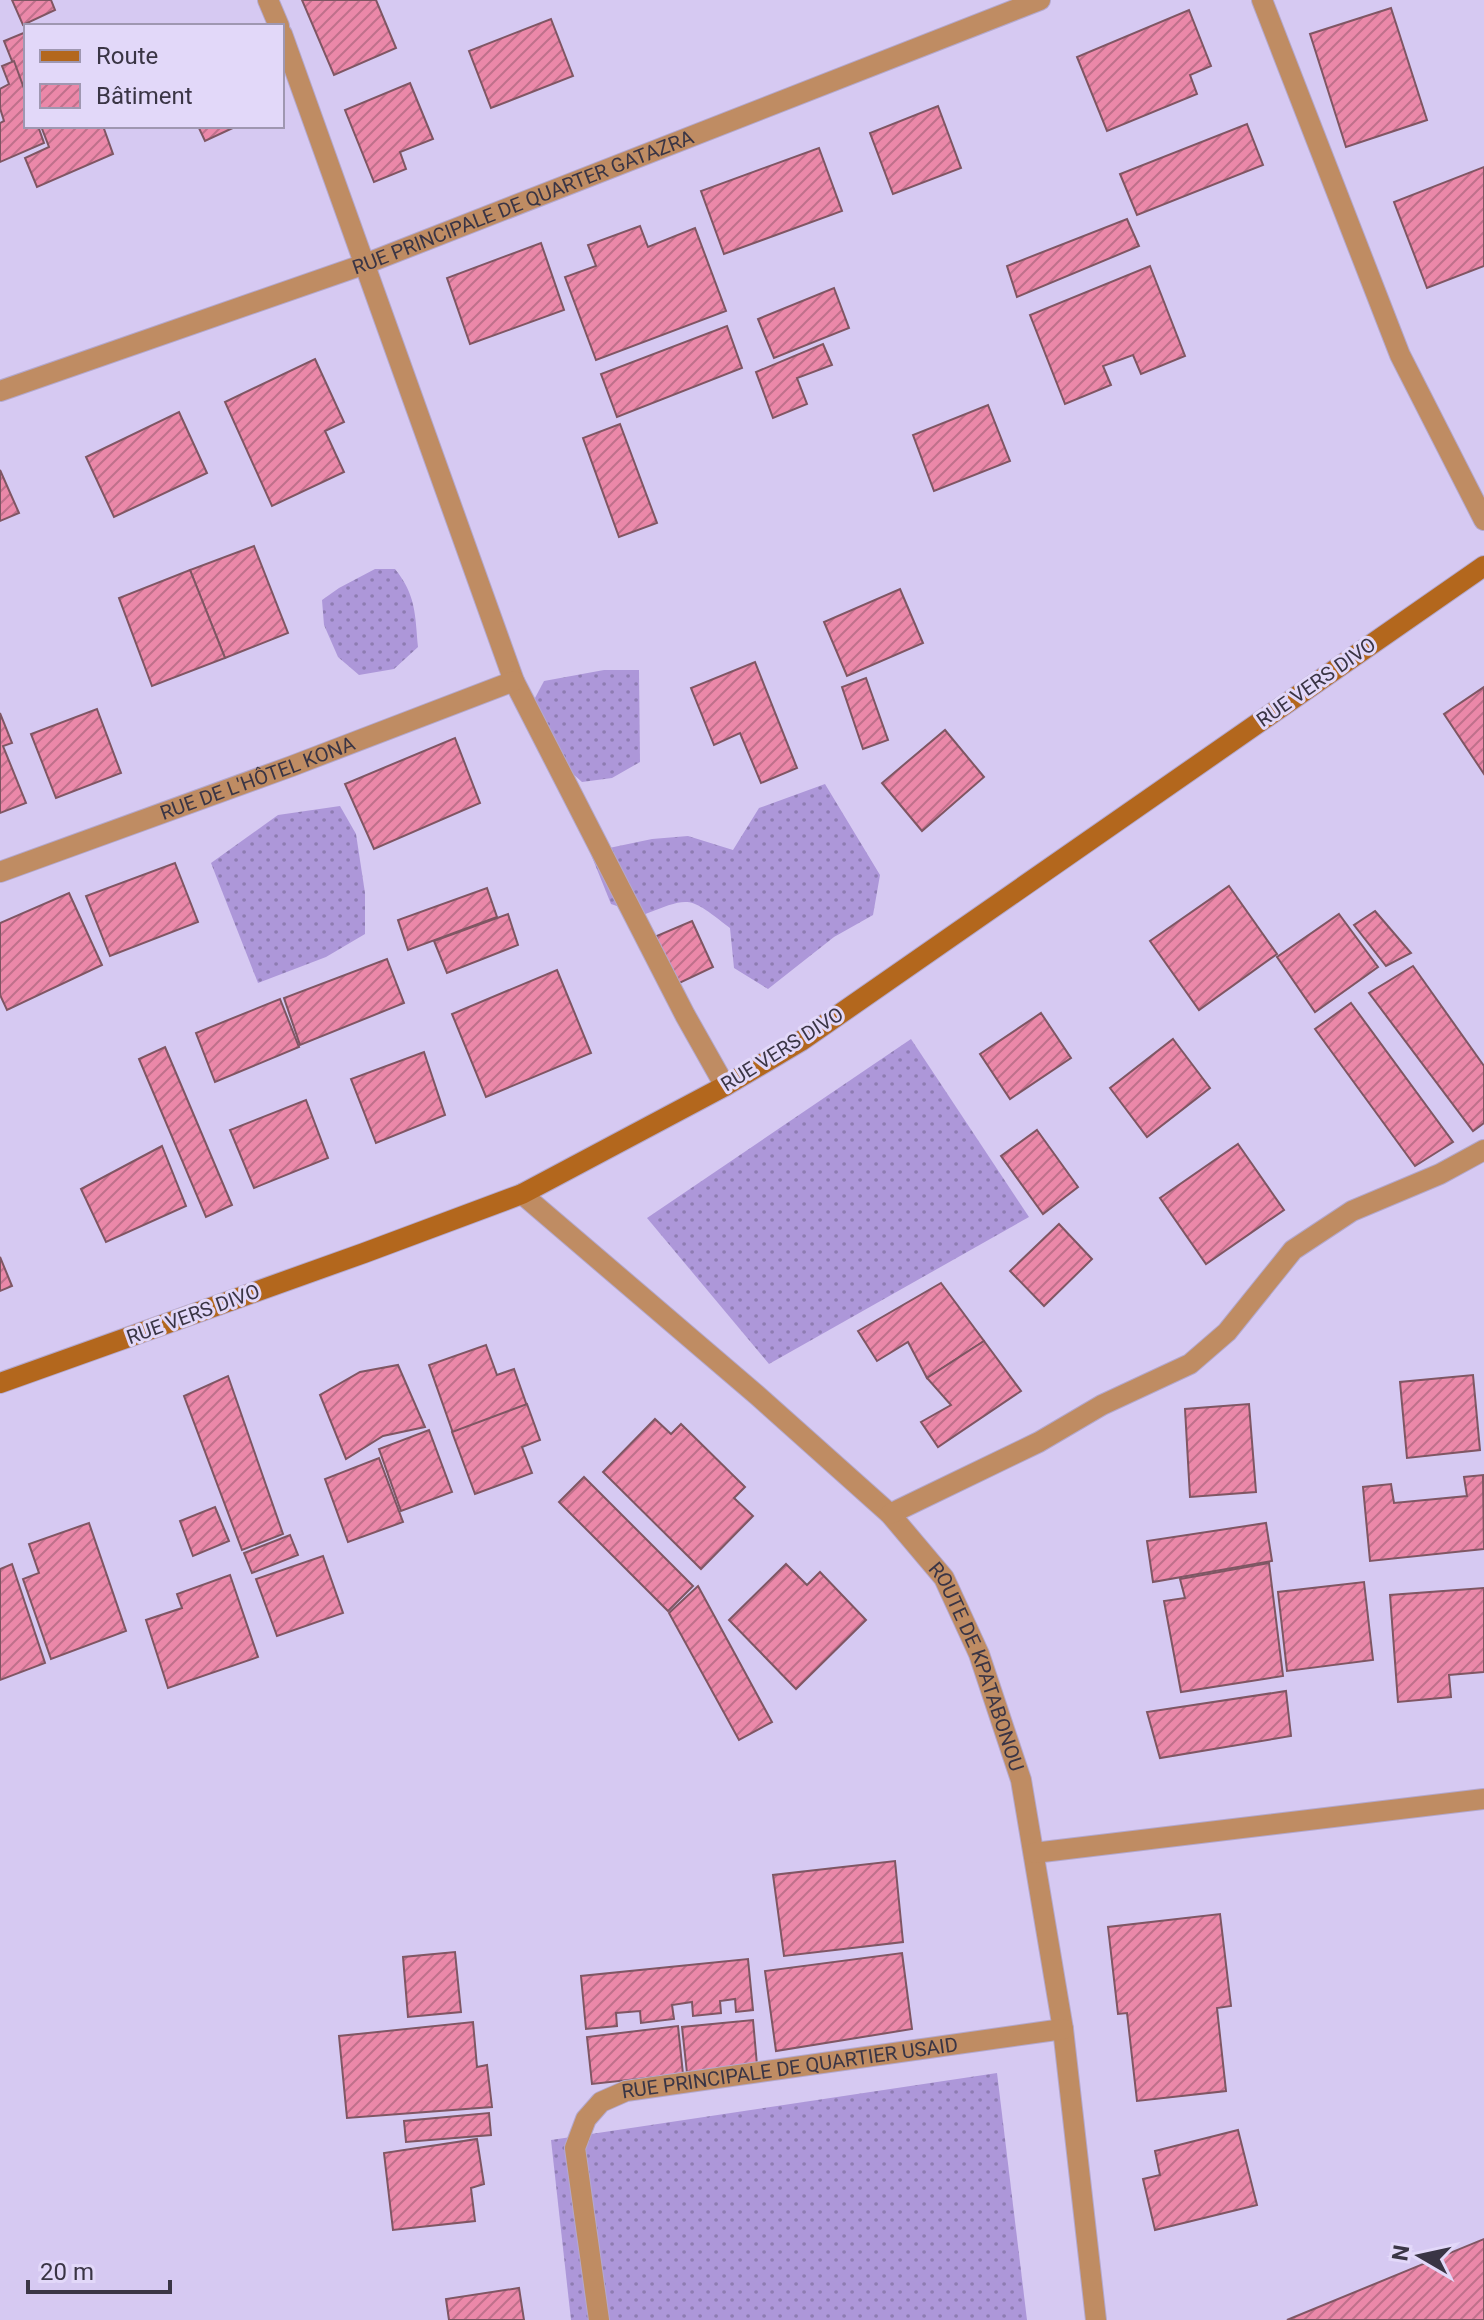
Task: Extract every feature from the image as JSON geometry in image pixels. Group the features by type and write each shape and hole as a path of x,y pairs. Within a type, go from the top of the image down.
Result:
{"main road":[{"name":"RUE VERS DIVO","path":"0,1383 522,1194 725,1086 801,1041 1484,566"}],"street":[{"path":"268,0 278,24"},
{"name":"RUE PRINCIPALE DE QUARTER GATAZRA","path":"0,391 365,264 1040,0"},
{"path":"1262,0 1400,355 1483,514"},
{"path":"284,40 514,681 685,1015 725,1086"},
{"name":"RUE DE L'HÔTEL KONA","path":"0,872 514,681"},
{"path":"890,1514 1039,1442 1102,1405 1190,1364 1227,1332 1293,1250 1352,1211 1440,1174 1484,1150"},
{"name":"ROUTE DE KPATABONOU","path":"522,1194 758,1396 890,1514 944,1578 979,1654 1021,1780 1063,2029 1096,2320"},
{"path":"1034,1853 1484,1799"},
{"name":"RUE PRINCIPALE DE QUARTIER USAID","path":"599,2320 575,2148 586,2119 601,2102 626,2091 1063,2029"}],"shaded area":[{"path":"375,569 395,569 402,578 413,605 418,647 394,669 359,675 338,657 324,625 322,600"},
{"path":"604,670 639,670 640,762 612,778 582,782 553,756 538,725 535,698 544,681"},
{"path":"825,784 880,875 873,915 834,937 768,989 734,968 730,928 697,905 681,902 643,915 611,904 590,852 652,839 688,836 733,850 759,808"},
{"path":"340,806 356,834 365,893 365,934 326,957 258,983 211,863 278,815"},
{"path":"911,1039 1029,1217 769,1364 647,1218"},
{"path":"997,2073 1027,2320 571,2320 551,2140"}],"building":[{"path":"12,0 51,0 55,10 23,25"},
{"path":"302,0 376,0 396,48 334,75"},
{"path":"1391,8 1427,120 1346,147 1310,34"},
{"path":"1189,10 1211,66 1190,75 1197,94 1107,131 1077,57"},
{"path":"551,19 573,76 491,108 469,51"},
{"path":"24,33 24,91 4,41"},
{"path":"14,61 24,88 24,128 39,128 44,143 0,162 0,123 4,121 0,89 9,84 2,66"},
{"path":"410,83 433,139 400,152 406,169 374,182 345,110"},
{"path":"938,106 961,168 893,194 870,133"},
{"path":"1247,124 1263,165 1137,215 1120,174"},
{"path":"42,128 104,128 113,154 37,187 25,158 49,147"},
{"path":"199,128 233,128 205,141"},
{"path":"819,148 842,211 724,254 701,191"},
{"path":"1484,167 1484,266 1427,288 1394,202"},
{"path":"1127,219 1139,246 1017,297 1007,266"},
{"path":"640,226 648,247 695,228 726,311 596,360 565,277 596,266 588,245"},
{"path":"541,243 564,310 470,344 447,278"},
{"path":"1150,266 1185,356 1141,374 1133,355 1103,366 1111,385 1065,404 1030,315"},
{"path":"834,288 849,328 774,358 758,319"},
{"path":"727,326 742,368 617,417 601,374"},
{"path":"823,344 832,365 797,378 807,404 773,418 756,372"},
{"path":"315,359 344,422 325,431 344,472 272,506 225,402"},
{"path":"988,405 1010,461 934,491 913,435"},
{"path":"179,412 207,473 114,517 86,457"},
{"path":"620,424 657,523 619,537 583,438"},
{"path":"0,470 19,513 0,521"},
{"path":"254,546 288,633 225,658 190,570"},
{"path":"190,570 225,658 152,686 119,598"},
{"path":"900,589 923,643 847,676 824,622"},
{"path":"755,662 797,768 761,783 740,733 714,745 691,688"},
{"path":"866,678 888,740 863,749 842,687"},
{"path":"1484,687 1484,774 1444,714"},
{"path":"97,709 121,773 56,798 31,734"},
{"path":"0,713 12,743 3,746 26,803 0,813"},
{"path":"945,730 984,777 922,831 882,783"},
{"path":"455,738 480,803 374,849 345,784"},
{"path":"175,863 198,922 110,956 86,896"},
{"path":"1229,886 1277,954 1199,1010 1150,941"},
{"path":"487,888 497,917 408,950 398,920"},
{"path":"69,893 102,965 7,1010 0,995 0,923"},
{"path":"1375,911 1411,953 1386,966 1354,925"},
{"path":"508,914 518,945 447,973 434,941"},
{"path":"1339,914 1378,967 1315,1012 1277,957"},
{"path":"692,921 713,967 673,986 652,938"},
{"path":"387,959 404,1003 300,1045 284,998"},
{"path":"1413,966 1484,1066 1484,1123 1473,1131 1369,993"},
{"path":"557,970 591,1053 486,1097 452,1014"},
{"path":"280,999 299,1047 215,1082 196,1033"},
{"path":"1351,1003 1453,1142 1415,1166 1315,1029"},
{"path":"1041,1013 1071,1058 1010,1099 980,1054"},
{"path":"1173,1039 1210,1088 1147,1137 1110,1088"},
{"path":"165,1047 232,1205 206,1217 139,1059"},
{"path":"424,1052 445,1115 376,1143 351,1079"},
{"path":"306,1100 328,1158 254,1188 230,1130"},
{"path":"1037,1130 1078,1187 1043,1214 1001,1156"},
{"path":"1238,1144 1284,1210 1206,1264 1160,1198"},
{"path":"162,1146 186,1206 106,1242 81,1189"},
{"path":"1059,1224 1092,1259 1044,1306 1010,1271"},
{"path":"0,1257 12,1286 0,1291"},
{"path":"941,1283 984,1341 927,1378 908,1342 877,1361 858,1331"},
{"path":"984,1341 1021,1391 938,1447 921,1422 951,1405 927,1378"},
{"path":"486,1345 497,1375 514,1369 527,1406 453,1433 429,1365"},
{"path":"398,1365 425,1427 383,1436 346,1459 320,1395 360,1372"},
{"path":"1473,1375 1480,1450 1407,1458 1400,1382"},
{"path":"228,1376 283,1534 242,1550 184,1396"},
{"path":"527,1404 540,1440 522,1447 532,1473 475,1494 452,1432"},
{"path":"1249,1404 1256,1492 1190,1497 1185,1409"},
{"path":"655,1419 671,1434 681,1424 745,1487 734,1498 753,1516 701,1569 603,1472"},
{"path":"429,1430 452,1492 401,1511 379,1449"},
{"path":"379,1458 403,1522 348,1542 325,1479"},
{"path":"1483,1475 1484,1549 1370,1561 1363,1487 1391,1484 1394,1503 1467,1496 1464,1477"},
{"path":"584,1477 693,1586 668,1611 559,1502"},
{"path":"215,1507 229,1541 193,1556 180,1521"},
{"path":"89,1523 126,1631 51,1659 23,1579 39,1573 29,1544"},
{"path":"1266,1523 1272,1561 1153,1582 1147,1541"},
{"path":"290,1535 298,1555 252,1573 244,1553"},
{"path":"323,1556 343,1613 277,1636 256,1579"},
{"path":"1269,1563 1283,1676 1181,1692 1164,1601 1185,1598 1180,1579"},
{"path":"12,1564 45,1663 0,1680 0,1569"},
{"path":"786,1564 807,1585 820,1572 866,1620 796,1689 729,1620"},
{"path":"230,1575 258,1657 168,1688 146,1620 182,1608 177,1594"},
{"path":"1364,1582 1373,1660 1287,1671 1278,1592"},
{"path":"698,1586 772,1722 739,1740 669,1613"},
{"path":"1484,1588 1484,1672 1449,1675 1451,1697 1398,1702 1390,1595"},
{"path":"1286,1691 1291,1736 1160,1758 1147,1712"},
{"path":"895,1861 903,1942 784,1956 773,1875"},
{"path":"1220,1914 1231,2006 1217,2008 1226,2091 1137,2101 1127,2013 1118,2014 1108,1927"},
{"path":"455,1952 461,2012 408,2017 403,1957"},
{"path":"902,1953 912,2029 776,2051 765,1971"},
{"path":"748,1959 753,2010 736,2012 735,1999 720,2001 721,2013 693,2016 692,2002 672,2005 674,2019 641,2023 640,2011 616,2013 617,2026 586,2029 581,1976"},
{"path":"753,2020 757,2065 687,2073 682,2027"},
{"path":"473,2022 477,2067 487,2065 492,2107 347,2118 339,2036"},
{"path":"678,2026 683,2074 592,2084 587,2037"},
{"path":"489,2113 491,2135 406,2142 404,2121"},
{"path":"1238,2130 1257,2205 1155,2230 1143,2179 1160,2175 1155,2151"},
{"path":"477,2139 484,2184 471,2188 475,2221 393,2230 384,2153"},
{"path":"1484,2239 1484,2320 1287,2320"},
{"path":"519,2288 524,2320 449,2320 446,2299"}]}
